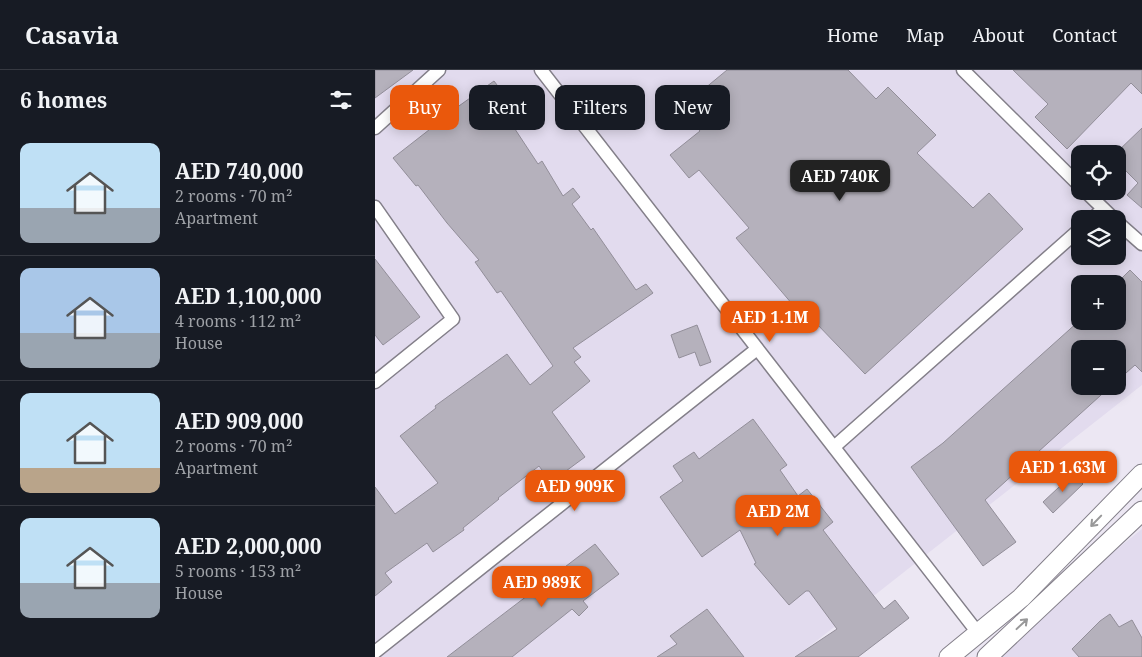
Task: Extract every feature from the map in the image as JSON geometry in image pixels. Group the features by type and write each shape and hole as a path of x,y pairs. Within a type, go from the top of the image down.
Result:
{"street":[{"path":"375,128 439,70"},
{"path":"541,70 978,633"},
{"path":"963,70 1071,177"},
{"path":"1094,200 1103,209"},
{"path":"375,207 453,319 375,382"},
{"path":"1126,230 1142,244"},
{"path":"834,447 1071,237"},
{"path":"375,652 757,348"},
{"path":"949,657 1021,598 1142,474"},
{"path":"987,657 1142,511"}],"shaded area":[{"path":"375,70 1142,70 1142,385 796,657 375,657"},
{"path":"1142,529 1142,657 984,657"}],"building":[{"path":"375,70 413,70 390,85 375,98"},
{"path":"727,70 848,70 876,99 888,87 936,135 917,153 973,208 989,193 1023,229 865,374 815,322 810,325 736,238 749,228 699,170 689,178 670,155 699,130 730,130 730,85 709,85"},
{"path":"1013,70 1142,70 1142,94 1131,83 1067,149 1035,117 1048,104"},
{"path":"494,81 497,85 488,85"},
{"path":"469,99 469,130 516,130 538,164 542,161 563,196 573,188 580,197 572,204 591,230 593,228 636,290 646,284 653,293 573,348 581,357 574,362 590,381 552,412 585,457 551,482 539,466 498,498 463,528 464,530 433,552 427,543 385,573 392,582 375,596 375,487 395,514 438,483 400,436 436,408 435,406 507,354 530,385 553,366 501,291 497,293 475,262 479,260 418,185 416,186 393,158 429,130 459,130 459,106"},
{"path":"1142,128 1142,208 1127,195 1138,183 1126,171 1126,145 1124,145"},
{"path":"375,259 420,317 383,345 375,335"},
{"path":"1130,270 1142,282 1142,372 1135,365 1126,373 1126,340 1071,340 1071,395 1101,395 985,500 1016,542 983,566 911,467 943,443 1071,328 1071,330 1126,330 1125,275"},
{"path":"697,325 711,362 700,366 695,352 679,358 671,335"},
{"path":"753,419 787,465 780,470 798,496 807,489 833,522 823,530 884,609 895,600 909,618 858,657 795,657 837,629 809,591 806,591 789,605 754,564 756,563 740,530 702,557 660,497 683,481 673,466 694,452 699,459"},
{"path":"1073,474 1083,484 1053,513 1043,502"},
{"path":"595,544 619,574 583,601 588,607 579,616 572,609 512,657 447,657"},
{"path":"707,609 744,657 657,657 677,644 670,636"},
{"path":"1110,614 1119,627 1132,620 1142,638 1142,657 1079,657 1072,649 1100,621"}]}
